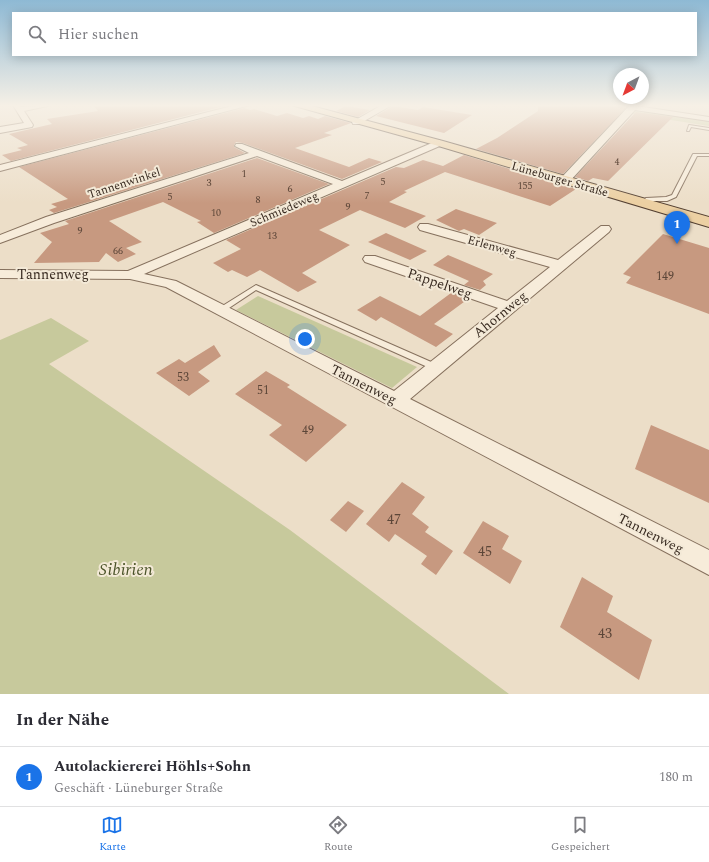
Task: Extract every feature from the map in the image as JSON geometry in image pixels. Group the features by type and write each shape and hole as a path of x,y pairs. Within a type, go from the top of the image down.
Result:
{"main road":[{"name":"Lüneburger Straße","path":"414,137 709,222"}],"street":[{"path":"0,168 122,137"},
{"path":"566,180 605,137"},
{"name":"Schmiedeweg","path":"130,275 439,144"},
{"path":"239,146 342,184"},
{"name":"Tannenwinkel","path":"0,239 50,220 257,153"},
{"name":"Erlenweg","path":"424,227 560,265"},
{"name":"Ahornweg","path":"396,400 605,229"},
{"name":"Pappelweg","path":"370,259 509,307"},
{"name":"Tannenweg","path":"0,274 130,275 171,284 709,563"}],"lane":[{"path":"644,203 648,199 668,199 674,196 695,155 709,155"},
{"path":"220,310 256,287 435,367"}],"green space":[{"path":"258,296 417,367 392,388 236,310"},
{"name":"Sibirien","path":"51,318 89,341 49,364 290,530 509,694 0,694 0,340"}],"building":[{"path":"15,137 103,137 11,161 2,155 22,150 17,148 28,145"},
{"path":"132,137 325,137 295,148 349,167 369,158 382,162 342,179 243,143 236,142 234,147 245,153 54,213 49,210 57,207 51,204 68,199 19,167"},
{"path":"598,137 563,174 476,149 497,138"},
{"path":"612,137 652,137 608,181 593,178 588,181 575,177"},
{"path":"464,155 576,189 550,206 445,172 404,191 407,192 389,202 426,216 405,228 360,210 319,230 350,245 302,273 317,282 298,292 260,270 247,277 232,270 228,272 213,263 241,249 226,240 396,167 404,168 423,160 443,166"},
{"path":"257,158 329,184 214,233 197,222 201,221 163,202 109,221 142,242 126,248 136,254 118,262 106,253 99,262 34,263 52,242 40,233 69,224 65,221"},
{"path":"456,209 497,223 479,235 464,229 459,231 436,220"},
{"path":"386,233 427,251 410,260 368,242"},
{"path":"663,234 709,248 709,314 626,283 631,277 623,274"},
{"path":"448,255 493,274 483,281 486,285 480,290 464,285 469,281 433,265"},
{"path":"451,293 468,299 434,324 453,334 436,347 381,317 376,321 357,310 380,296 420,316"},
{"path":"214,345 221,356 198,372 210,381 189,396 156,373 179,359 185,363"},
{"path":"266,371 290,385 287,387 347,425 306,462 269,435 282,425 235,394"},
{"path":"651,425 709,450 709,503 635,469"},
{"path":"402,482 425,497 412,514 429,527 425,532 453,551 436,575 421,564 427,556 395,534 389,542 366,524"},
{"path":"348,501 364,511 346,532 330,520"},
{"path":"483,521 509,536 502,549 522,561 510,584 463,553"},
{"path":"582,577 613,596 607,612 652,640 639,680 560,627"}],"place":[{"name":"Autolackiererei Höhls+Sohn","path":"677,244"}]}
